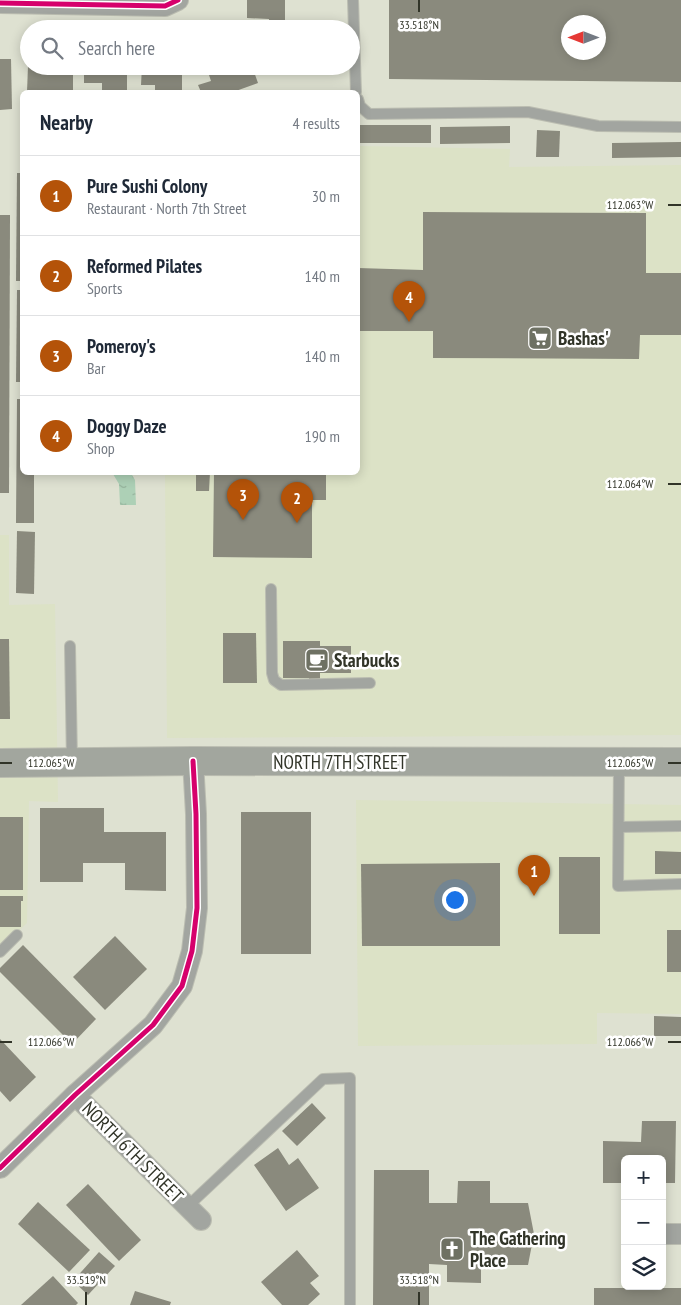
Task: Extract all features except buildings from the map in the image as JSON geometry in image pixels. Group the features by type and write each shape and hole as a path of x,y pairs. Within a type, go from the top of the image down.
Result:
{"main road":[{"name":"NORTH 7TH STREET","path":"0,763 193,761 681,762"}],"street":[{"path":"0,3 165,6 178,0"},
{"path":"75,1094 153,1025 182,986 192,950 197,908 196,814 193,761"},
{"name":"NORTH 6TH STREET","path":"0,1168 75,1094 194,1213"},
{"path":"666,1234 681,1234"}],"lane":[{"path":"353,0 354,20"},
{"path":"355,75 356,90"},
{"path":"360,106 369,114 528,112 598,126 681,127"},
{"path":"271,589 272,673 274,680 281,685 370,684"},
{"path":"70,646 72,763"},
{"path":"619,762 618,886 681,884"},
{"path":"619,827 681,826"},
{"path":"0,952 17,935"},
{"path":"194,1213 323,1079 350,1078 350,1305"}],"shaded area":[{"path":"360,146 510,149 509,167 681,165 681,735 167,738 165,475 360,475"},
{"path":"0,535 9,535 9,605 55,604 58,802 29,801 27,923 0,948"},
{"path":"356,800 681,805 681,1014 597,1013 597,1044 358,1046"}],"water":[{"path":"114,475 132,475 135,480 136,505 120,505 119,484"}],"cycle path":[{"path":"0,3 165,6 178,0"},
{"path":"0,1168 75,1095 153,1025 182,986 192,951 197,908 196,814 193,761"}],"place":[{"name":"Doggy Daze","path":"409,322"},
{"name":"Bashas'","path":"540,338"},
{"name":"Pomeroy's","path":"243,520"},
{"name":"Reformed Pilates","path":"297,523"},
{"name":"Starbucks","path":"317,660"},
{"name":"Pure Sushi Colony","path":"534,896"},
{"name":"The Gathering Place","path":"452,1249"}]}
